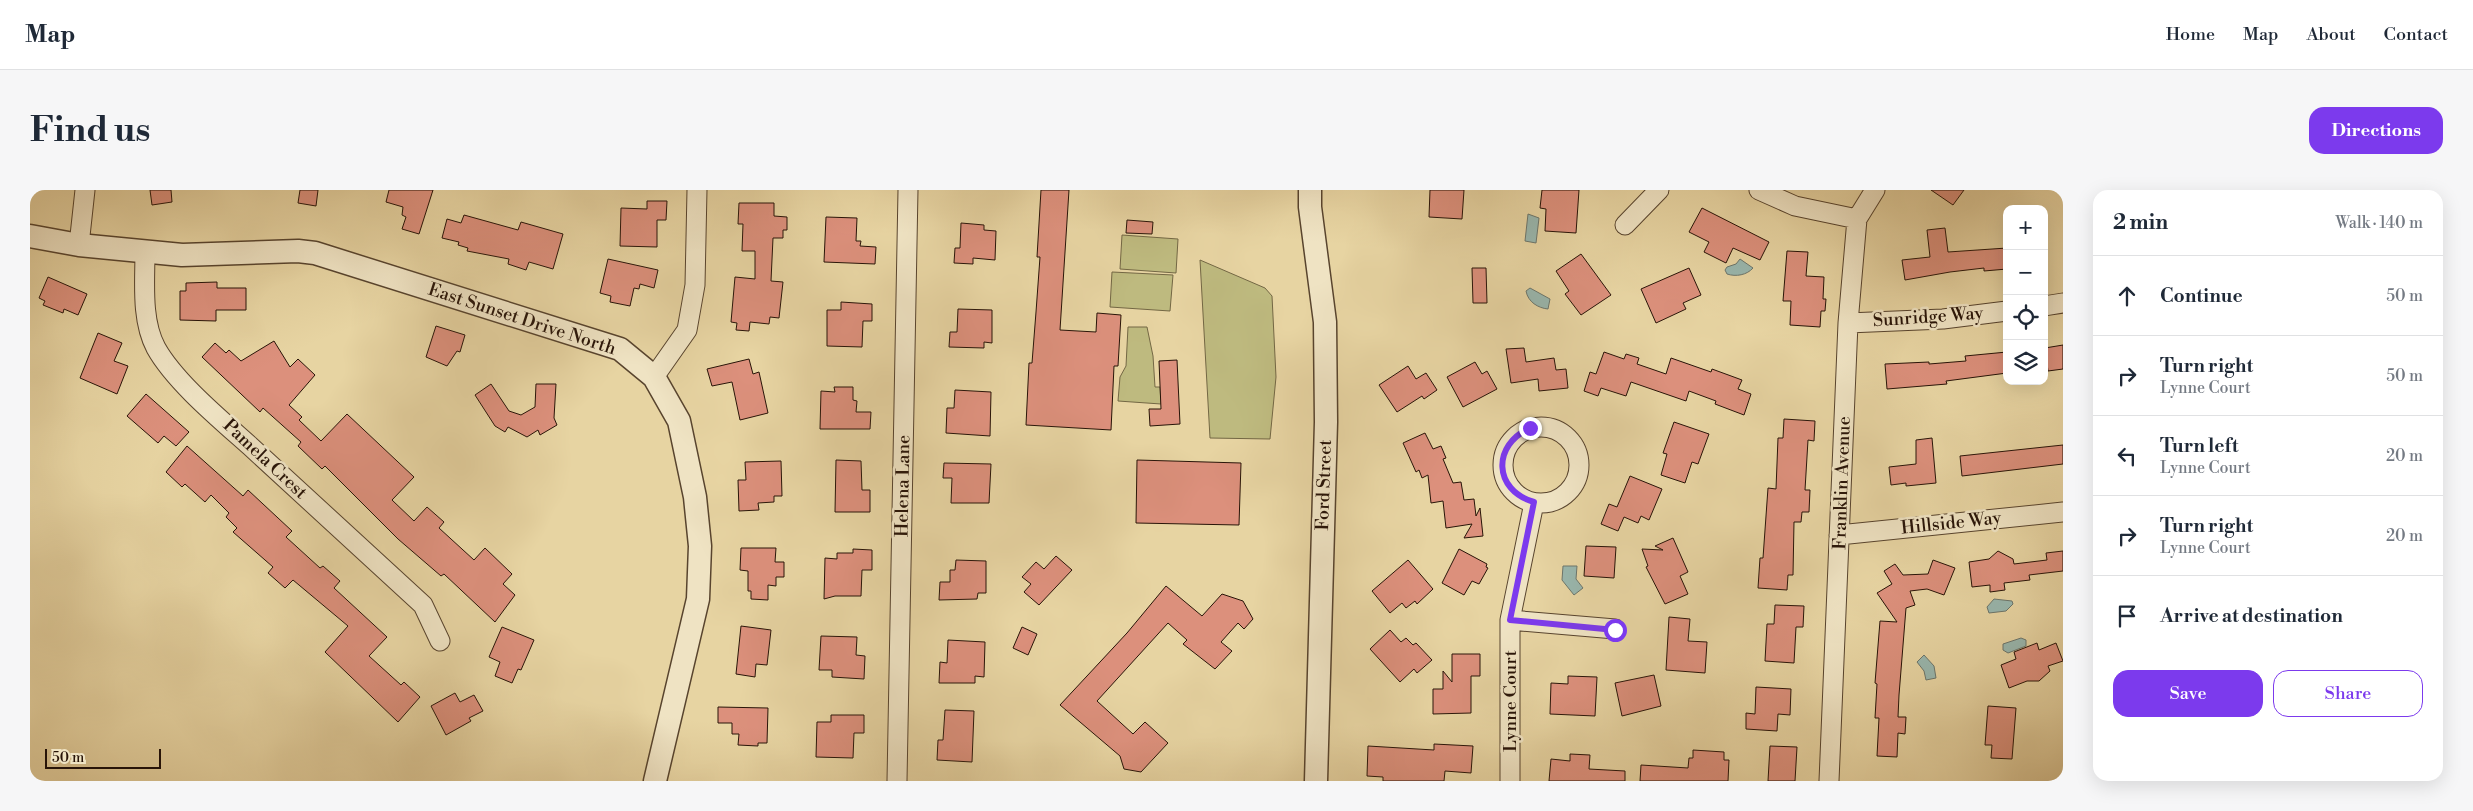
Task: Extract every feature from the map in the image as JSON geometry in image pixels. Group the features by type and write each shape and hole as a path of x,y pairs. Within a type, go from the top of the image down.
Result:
{"street":[{"path":"79,245 86,190"},
{"path":"654,377 687,330 695,285 697,190"},
{"name":"Helena Lane","path":"897,781 908,190"},
{"name":"Ford Street","path":"1310,190 1310,207 1325,322 1326,422 1316,781"},
{"path":"1625,225 1659,190"},
{"path":"1759,190 1795,206 1856,219"},
{"name":"Franklin Avenue","path":"1829,781 1848,323 1856,219 1875,190"},
{"name":"East Sunset Drive North","path":"30,236 79,245 182,254 298,251 315,253 620,349 654,377 679,421 695,497 700,546 698,599 656,781"},
{"name":"Pamela Crest","path":"145,251 145,301 150,333 156,349 178,376 226,424 423,605 440,641"},
{"path":"2048,305 2063,303"},
{"name":"Sunridge Way","path":"1848,323 1943,319 2003,311"},
{"path":"1539,426 1562,432 1574,445 1579,461 1578,473 1574,484 1567,493 1557,500 1546,503 1534,502 1517,495 1506,481 1502,462 1504,453 1514,438 1521,432 1539,426"},
{"name":"Lynne Court","path":"1510,781 1510,620 1534,502"},
{"name":"Hillside Way","path":"1839,535 2063,512"},
{"path":"1510,620 1615,630"}],"shaded area":[{"path":"1122,235 1178,239 1176,273 1120,269"},
{"path":"1200,260 1265,288 1272,296 1276,377 1270,439 1210,438"},
{"path":"1112,272 1173,275 1170,311 1110,307"},
{"path":"1128,327 1147,327 1153,356 1155,387 1160,387 1161,404 1118,401 1120,377 1126,366"}],"water":[{"path":"1528,214 1539,218 1536,243 1525,241"},
{"path":"1740,259 1753,268 1741,275 1727,274 1725,270 1727,267 1736,264"},
{"path":"1530,288 1550,299 1548,309 1537,306 1531,301 1526,291"},
{"path":"1563,566 1577,566 1576,579 1583,588 1574,595 1562,580"},
{"path":"1994,599 2012,601 2013,604 2006,611 1989,613 1987,607"},
{"path":"2021,638 2026,640 2026,646 2008,653 2003,650 2003,644"},
{"path":"1924,655 1934,666 1936,678 1926,680 1924,671 1917,662"}],"building":[{"path":"150,190 171,190 172,202 152,205"},
{"path":"300,190 318,190 316,206 298,203"},
{"path":"389,190 433,190 419,234 402,229 406,217 402,215 403,207 386,202"},
{"path":"1041,190 1069,190 1060,330 1096,332 1097,313 1121,315 1118,366 1114,366 1111,430 1026,425 1029,363 1032,363 1040,257 1037,257"},
{"path":"1430,190 1464,190 1462,219 1429,217"},
{"path":"1542,190 1579,190 1576,233 1545,231 1546,209 1540,208"},
{"path":"1931,190 1964,190 1953,205"},
{"path":"647,201 667,201 666,220 657,220 657,247 620,246 621,208 647,209"},
{"path":"739,203 774,203 774,216 787,217 787,230 783,230 783,238 773,238 771,281 783,282 779,318 770,317 769,324 750,322 749,331 736,330 737,323 731,322 735,277 755,279 755,251 742,251 743,224 738,224"},
{"path":"1702,208 1769,242 1760,260 1733,248 1726,263 1704,252 1709,242 1689,232"},
{"path":"464,215 518,230 521,222 563,234 553,269 529,262 526,270 508,264 509,259 467,251 468,248 458,245 459,242 442,238 447,219 461,223"},
{"path":"826,217 857,218 856,241 861,241 860,246 876,247 875,264 824,262"},
{"path":"1127,220 1153,222 1152,234 1126,233"},
{"path":"961,223 984,225 984,230 996,231 995,260 973,258 973,264 954,263 955,248 960,248"},
{"path":"1945,228 1948,252 2003,248 2003,269 1984,271 1984,268 1905,280 1902,260 1930,257 1927,230"},
{"path":"1787,251 1808,252 1806,276 1824,277 1823,299 1826,299 1825,311 1821,311 1820,327 1790,325 1791,301 1783,301"},
{"path":"1581,254 1611,295 1581,315 1565,294 1569,291 1556,271"},
{"path":"608,259 658,270 654,288 640,284 639,289 634,288 630,306 610,302 611,296 600,293"},
{"path":"1472,268 1486,268 1487,303 1473,303"},
{"path":"1689,268 1701,295 1683,303 1686,309 1656,323 1641,289"},
{"path":"48,277 87,294 78,315 64,309 63,313 43,305 45,301 39,298"},
{"path":"217,282 217,288 246,288 246,310 216,310 216,321 180,320 180,291 186,291 186,283"},
{"path":"841,302 872,304 872,321 863,321 862,347 827,346 827,310 841,310"},
{"path":"958,309 992,310 992,343 984,342 984,348 949,347 950,332 957,332"},
{"path":"436,326 465,335 460,352 457,351 447,366 426,357"},
{"path":"98,333 122,343 114,361 128,366 117,394 80,378"},
{"path":"274,341 290,367 298,359 315,375 289,405 302,417 299,420 321,441 347,414 414,477 392,500 414,521 427,507 444,522 439,528 474,560 485,548 512,574 503,584 515,595 495,622 444,574 441,576 398,539 325,466 322,469 298,446 301,442 263,408 260,412 202,357 215,343 226,353 229,350 241,361"},
{"path":"2063,345 2063,369 2048,371 2048,348"},
{"path":"1524,348 1526,362 1554,358 1556,370 1566,369 1568,388 1539,391 1538,379 1511,383 1506,349"},
{"path":"1604,352 1624,359 1626,354 1639,358 1637,364 1666,374 1671,358 1711,372 1712,369 1742,380 1738,389 1751,394 1744,415 1715,404 1716,401 1689,391 1686,401 1631,382 1626,396 1601,388 1598,396 1584,391 1590,372 1596,374"},
{"path":"2003,352 2003,374 1946,381 1947,384 1887,389 1885,364 1929,362 1929,364 1966,361 1965,356"},
{"path":"749,359 753,374 759,372 768,413 740,420 732,382 712,386 707,369"},
{"path":"1177,360 1180,424 1150,426 1149,409 1161,409 1159,361"},
{"path":"1475,362 1482,374 1487,371 1497,389 1463,407 1447,377"},
{"path":"1408,366 1416,379 1426,373 1437,390 1424,399 1422,396 1397,412 1379,385"},
{"path":"491,384 509,411 521,415 535,407 536,384 556,384 554,418 557,425 540,435 538,430 527,437 508,427 505,432 495,426 475,395"},
{"path":"834,387 853,387 853,400 857,401 856,412 871,412 870,429 820,429 821,391 835,392"},
{"path":"955,390 991,392 990,436 946,433 947,408 954,408"},
{"path":"146,394 189,432 176,446 164,436 158,443 127,416"},
{"path":"1784,419 1815,421 1814,441 1808,440 1805,490 1810,490 1809,512 1802,512 1801,522 1794,522 1793,575 1788,575 1787,590 1758,588 1760,558 1763,558 1768,488 1776,489 1778,438 1783,438"},
{"path":"1674,422 1709,434 1698,464 1692,462 1685,483 1661,475 1667,454 1663,453"},
{"path":"1425,433 1433,449 1441,446 1446,458 1443,459 1453,483 1461,482 1464,500 1474,499 1476,516 1480,508 1483,536 1464,538 1472,524 1446,528 1443,501 1431,503 1428,475 1422,478 1419,470 1416,472 1403,443"},
{"path":"1932,438 1936,483 1906,486 1906,483 1891,485 1889,467 1916,464 1916,440"},
{"path":"2063,445 2063,464 1962,476 1960,456"},
{"path":"187,446 243,496 248,490 292,531 286,537 320,568 323,566 340,581 334,588 387,637 369,656 401,685 404,682 420,697 398,722 325,652 348,626 293,580 285,588 268,573 273,567 233,532 237,528 226,517 229,513 211,495 205,502 185,484 182,487 166,472"},
{"path":"836,460 861,461 862,490 870,490 870,512 835,512"},
{"path":"1137,460 1241,463 1239,525 1136,523"},
{"path":"781,461 782,496 774,496 774,502 758,503 759,510 739,511 738,480 746,480 745,462"},
{"path":"944,463 991,464 989,503 951,503 952,478 943,478"},
{"path":"1630,476 1662,489 1649,520 1641,516 1638,523 1624,517 1618,531 1601,524 1609,504 1617,507"},
{"path":"1673,538 1688,572 1680,576 1688,594 1665,604 1646,567 1648,566 1642,549 1663,550 1655,546"},
{"path":"1586,546 1616,547 1614,578 1584,576"},
{"path":"741,548 776,548 775,562 784,562 784,577 776,577 776,586 768,585 768,600 751,599 751,591 748,591 748,571 740,570"},
{"path":"853,549 872,550 872,570 862,570 861,596 835,596 824,599 825,558 837,559 837,553 853,553"},
{"path":"1459,549 1487,564 1486,567 1488,568 1479,584 1472,581 1464,595 1442,583"},
{"path":"1998,551 2013,559 2014,564 2047,560 2046,553 2063,551 2063,571 2029,575 2030,580 2004,583 2005,590 1990,592 1990,585 1972,587 1969,562 1989,559"},
{"path":"1056,556 1072,570 1039,605 1024,592 1031,584 1022,577 1036,562 1044,569"},
{"path":"956,560 986,561 986,593 978,593 977,599 939,600 940,582 950,582 950,570 955,570"},
{"path":"1408,560 1433,589 1417,604 1415,601 1406,608 1402,603 1390,613 1372,591"},
{"path":"1933,560 1955,568 1944,595 1927,589 1910,591 1915,605 1906,608 1898,717 1906,717 1905,734 1898,733 1897,757 1877,756 1879,718 1875,718 1877,684 1875,683 1880,621 1897,622 1877,593 1892,584 1884,571 1895,564 1903,575 1928,574"},
{"path":"1166,586 1202,616 1222,594 1243,601 1253,619 1244,629 1238,623 1221,642 1232,651 1215,669 1183,644 1187,640 1168,623 1097,701 1133,734 1145,722 1168,743 1141,772 1124,769 1120,756 1060,705 1127,633"},
{"path":"1775,605 1804,606 1803,627 1796,627 1794,663 1765,661 1767,624 1774,624"},
{"path":"1669,617 1690,619 1688,641 1707,642 1705,673 1666,670"},
{"path":"741,626 771,630 767,665 756,664 755,677 736,674"},
{"path":"502,627 534,640 521,670 518,669 512,683 495,676 500,662 489,657"},
{"path":"1022,627 1037,634 1028,655 1013,648"},
{"path":"1390,630 1401,642 1406,638 1413,645 1416,643 1432,660 1417,673 1414,669 1400,682 1370,649"},
{"path":"821,636 857,637 856,655 865,656 864,679 832,677 832,670 819,670"},
{"path":"948,640 985,642 984,677 975,676 975,683 939,683 940,662 947,663"},
{"path":"2037,643 2039,650 2056,643 2063,661 2048,666 2050,671 2039,681 2027,681 2009,688 2001,665 2016,659 2014,652"},
{"path":"1452,654 1480,654 1480,676 1471,676 1471,713 1433,714 1433,689 1443,689 1443,671 1452,682"},
{"path":"1654,675 1661,706 1622,716 1615,683"},
{"path":"1568,676 1597,677 1595,716 1550,714 1551,683 1568,684"},
{"path":"1756,687 1791,689 1790,715 1778,714 1777,731 1746,729 1746,713 1755,714"},
{"path":"455,693 460,702 474,695 483,711 469,718 471,721 446,735 431,706"},
{"path":"1988,706 2016,708 2012,759 1991,758 1992,745 1985,745"},
{"path":"718,707 768,708 767,743 758,743 758,746 738,745 739,734 732,734 732,723 718,723"},
{"path":"945,710 974,711 972,762 937,760 938,740 943,740"},
{"path":"831,715 864,715 864,733 854,733 853,758 816,757 817,722 831,722"},
{"path":"1434,744 1473,746 1471,773 1445,771 1444,781 1383,781 1383,777 1367,776 1368,746 1434,750"},
{"path":"1770,746 1797,747 1795,781 1768,781"},
{"path":"1693,750 1724,752 1724,760 1729,760 1728,781 1640,781 1641,765 1688,768 1689,758 1693,758"},
{"path":"1570,754 1590,755 1589,769 1625,771 1625,781 1549,781 1551,759 1570,761"}],"route":[{"path":"1530,428 1521,432 1508,445 1502,462 1503,472 1510,489 1525,500 1534,502 1510,620 1615,630"}]}
